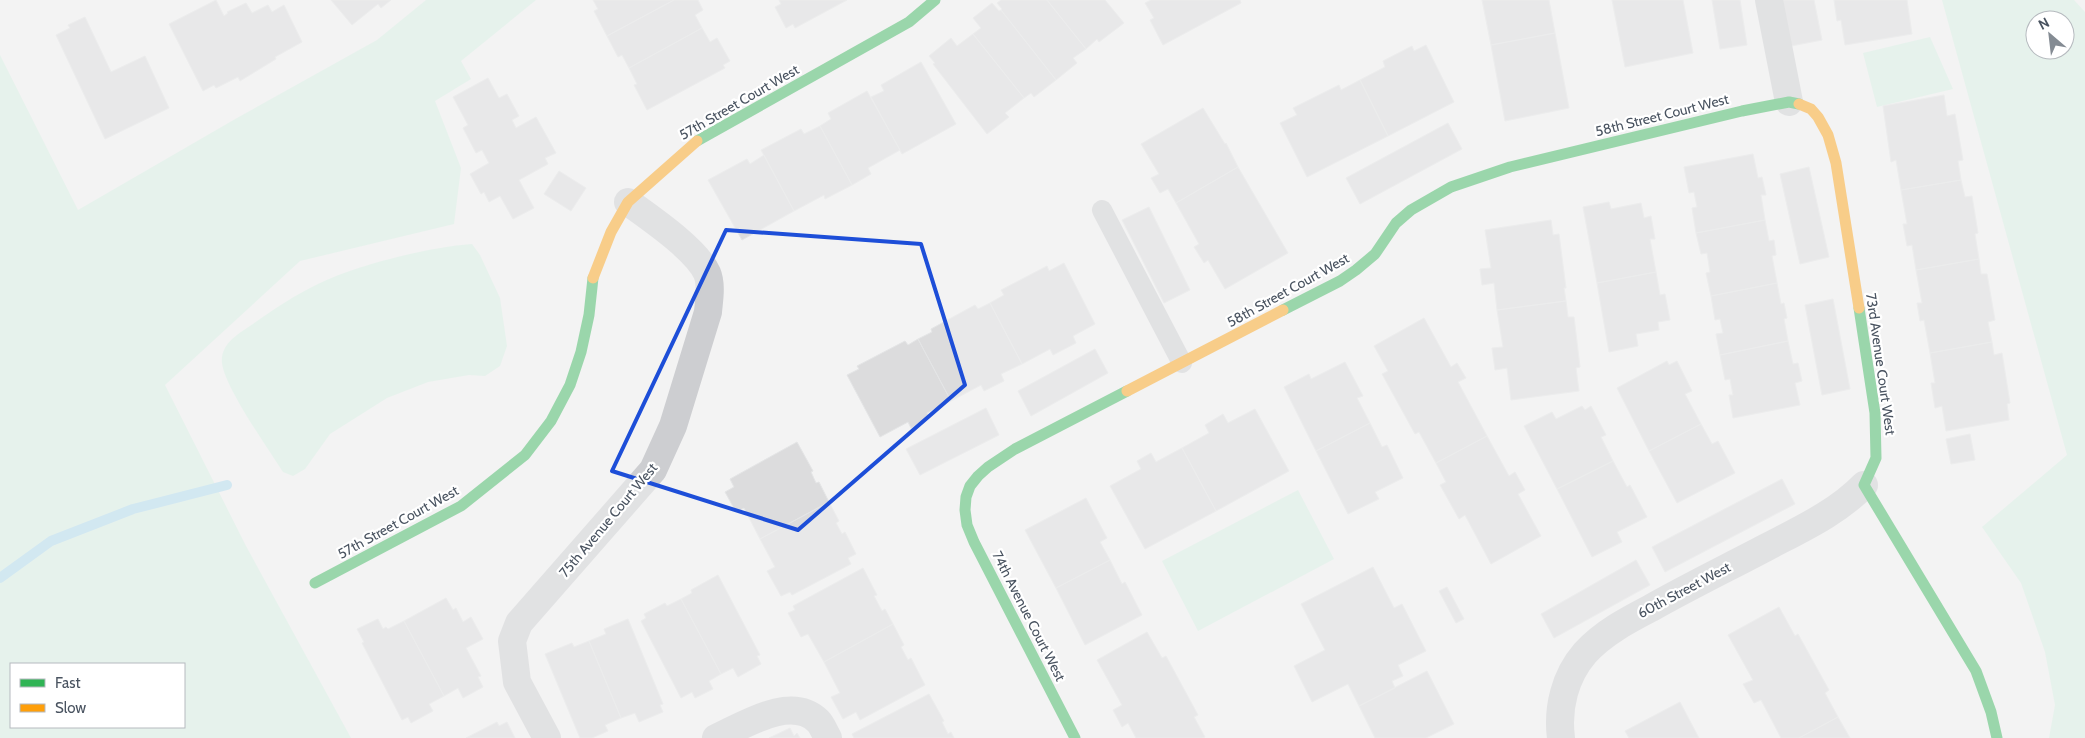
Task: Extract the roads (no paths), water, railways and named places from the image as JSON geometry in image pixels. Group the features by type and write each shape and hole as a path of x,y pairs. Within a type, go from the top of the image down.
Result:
{"street":[{"name":"57th Street Court West","path":"316,584 461,506 525,455 551,421 570,385 581,352 593,278 611,232 628,202 693,143 910,22 936,0"},
{"path":"1769,0 1789,102"},
{"name":"58th Street Court West","path":"963,506 970,485 985,468 1000,458 1340,281 1368,261 1397,222 1416,206 1459,184 1510,168 1742,111 1789,102"},
{"name":"73rd Avenue Court West","path":"1789,102 1812,109 1828,135 1836,163 1875,412 1876,458 1864,485"},
{"name":"75th Avenue Court West","path":"547,738 518,682 512,641 520,623 654,470 673,426 708,312 710,293 707,274 696,258 628,202"},
{"path":"1864,485 1976,671 1995,720 1996,738"},
{"name":"60th Street West","path":"1561,738 1560,718 1566,685 1576,665 1586,652 1606,634 1665,600 1811,523 1845,502 1864,485"},
{"name":"74th Avenue Court West","path":"963,506 965,521 974,542 1075,738"},
{"path":"716,738 772,712 791,710 806,713 819,721 828,738"}],"lane":[{"path":"1102,210 1182,364"}],"waterway":[{"path":"0,578 51,541 133,509 227,485"}]}
